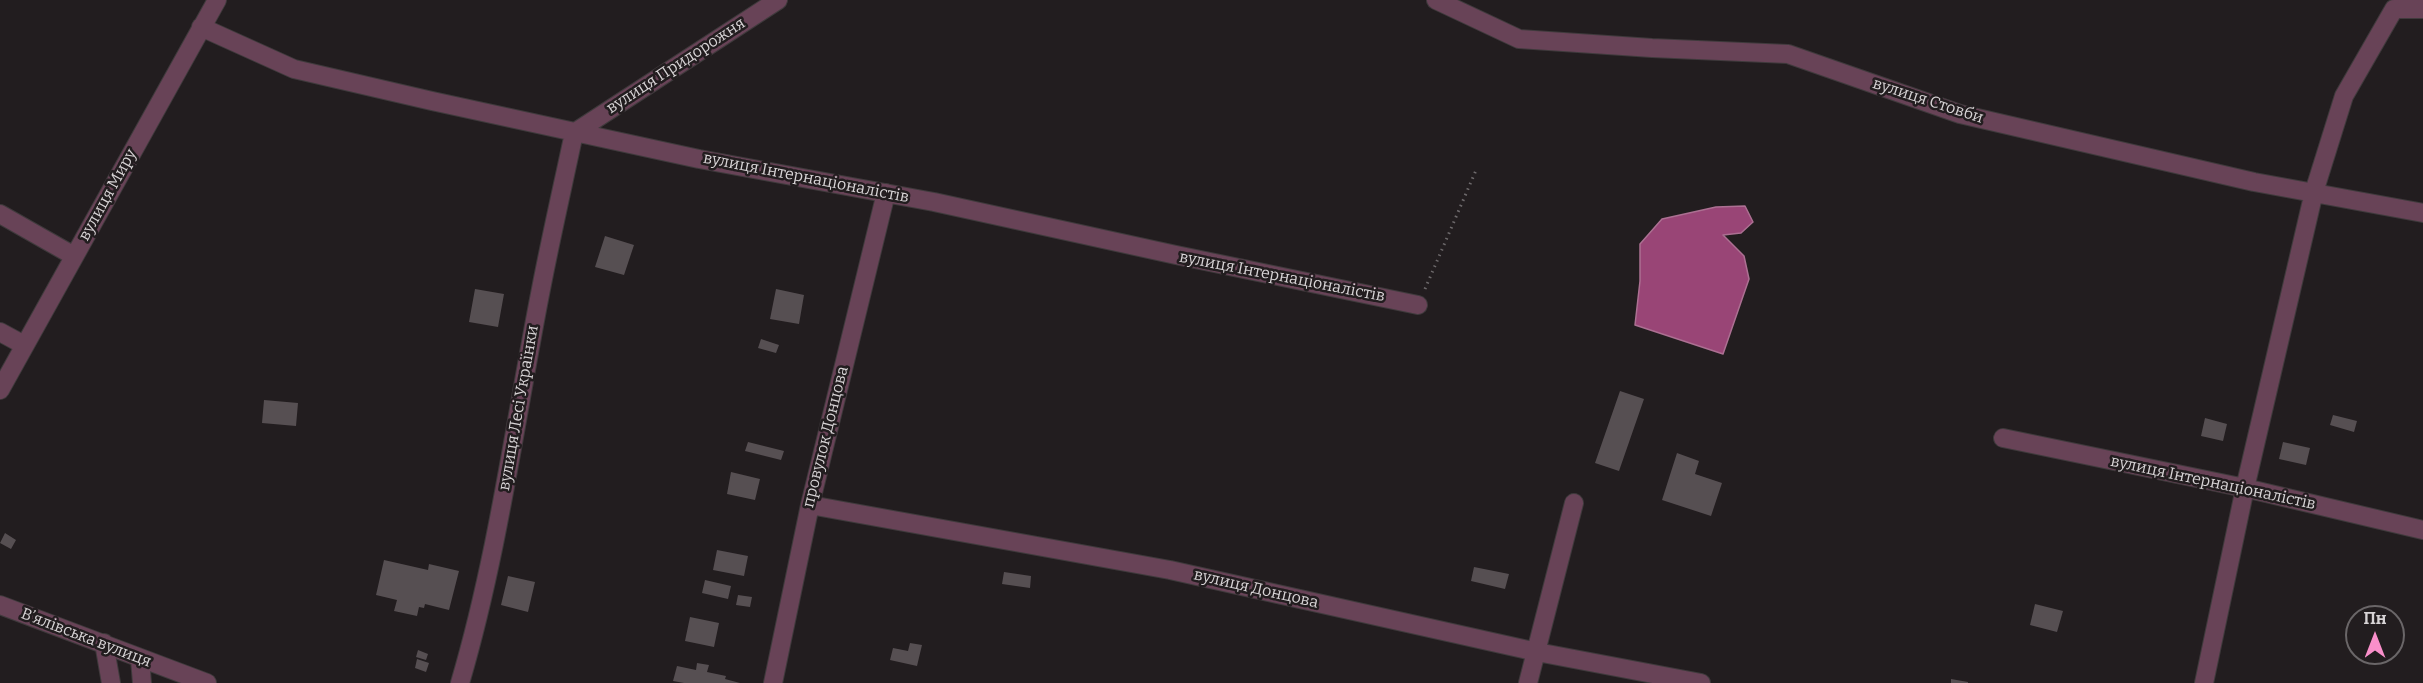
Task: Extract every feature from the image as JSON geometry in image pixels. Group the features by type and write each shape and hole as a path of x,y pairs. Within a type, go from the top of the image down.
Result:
{"street":[{"name":"вулиця Миру","path":"0,390 217,0"},
{"name":"вулиця Придорожня","path":"574,133 778,0"},
{"name":"вулиця Стовби","path":"1436,0 1519,39 1788,54 1960,114 2254,182 2423,213"},
{"path":"2204,683 2245,488 2314,192 2344,96 2394,9 2423,9"},
{"name":"вулиця Інтернаціоналістів","path":"201,27 294,69 574,133 886,193 1418,305"},
{"name":"вулиця Лесі Українки","path":"459,683 477,642 540,290 574,133"},
{"name":"провулок Донцова","path":"773,683 810,505 886,193"},
{"path":"0,214 74,256"},
{"path":"0,332 24,345"},
{"name":"вулиця Інтернаціоналістів","path":"2003,438 2245,488 2423,530"},
{"path":"1528,683 1574,503"},
{"name":"вулиця Донцова","path":"810,505 1170,570 1537,652 1701,683"},
{"name":"В’ялівська вулиця","path":"0,605 207,683"},
{"path":"104,644 111,683"},
{"path":"140,659 142,683"}],"path":[{"path":"1418,305 1477,168"}],"shaded area":[{"path":"1745,206 1753,222 1741,233 1723,235 1744,256 1749,279 1723,354 1635,325 1640,281 1640,244 1662,219 1716,207"}],"building":[{"path":"605,236 634,245 624,275 595,267"},
{"path":"475,289 504,294 498,327 469,322"},
{"path":"776,289 804,295 799,324 770,319"},
{"path":"761,339 779,345 776,353 758,348"},
{"path":"1620,391 1644,399 1619,471 1595,463"},
{"path":"264,400 298,403 296,426 262,423"},
{"path":"2333,415 2357,421 2354,432 2330,425"},
{"path":"2205,418 2227,424 2223,441 2201,436"},
{"path":"748,442 784,451 781,460 745,451"},
{"path":"2283,442 2310,448 2306,465 2279,459"},
{"path":"1677,453 1699,461 1695,474 1722,483 1711,516 1662,500"},
{"path":"731,472 760,479 755,500 727,494"},
{"path":"5,533 16,540 11,549 0,543"},
{"path":"717,550 748,556 744,576 713,570"},
{"path":"384,560 428,570 429,564 459,571 449,610 425,604 424,608 419,607 417,616 394,611 397,600 376,595"},
{"path":"1474,567 1509,574 1505,589 1471,581"},
{"path":"1004,572 1031,576 1030,588 1002,584"},
{"path":"508,576 535,582 528,612 501,605"},
{"path":"705,580 731,586 728,599 702,593"},
{"path":"738,595 752,597 750,607 736,605"},
{"path":"2035,604 2063,611 2057,632 2030,625"},
{"path":"690,617 719,623 714,647 685,641"},
{"path":"910,643 922,645 917,666 890,660 893,648 908,651"},
{"path":"418,650 428,654 426,660 416,657"},
{"path":"417,659 429,663 426,672 415,668"},
{"path":"697,663 709,665 707,672 726,676 725,679 740,683 673,681 677,666 696,670"},
{"path":"1951,679 1968,682 1968,683 1951,683"}]}
